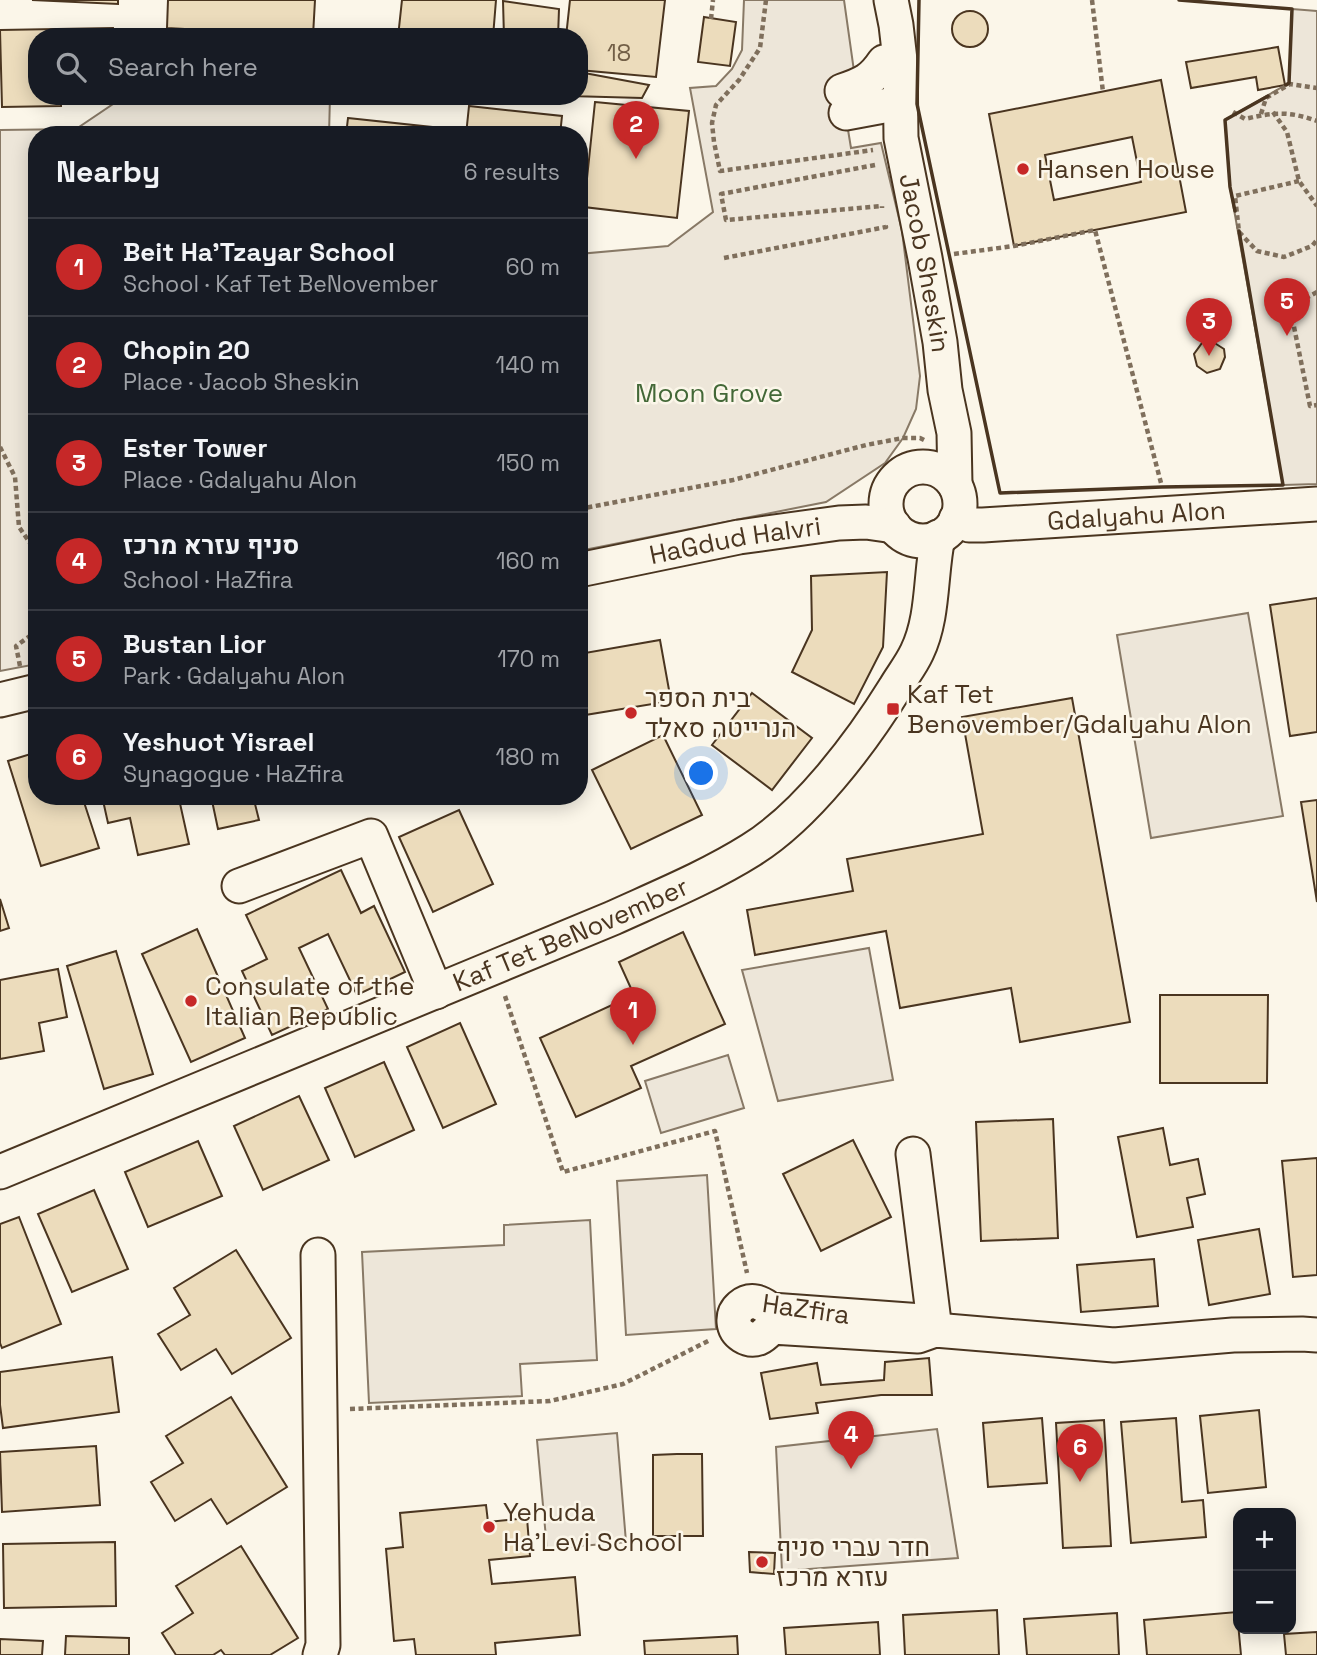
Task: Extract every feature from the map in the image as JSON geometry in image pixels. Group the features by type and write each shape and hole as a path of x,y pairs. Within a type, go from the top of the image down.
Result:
{"street":[{"name":"Jacob Sheskin","path":"877,0 889,105 901,138 940,342 945,390 954,433 955,485"},
{"name":"Jacob Sheskin","path":"891,0 900,60 901,138"},
{"path":"884,62 876,75 844,102 889,105"},
{"name":"Jacob Sheskin","path":"922,455 940,418 945,390"},
{"path":"922,455 926,467 947,476 955,485 960,508 947,528 926,541 903,535 888,516 888,491 894,481 922,455"},
{"name":"Gdalyahu Alon","path":"947,528 1317,504"},
{"name":"HaGdud HaIvri","path":"588,568 739,537 839,523 866,522 894,526"},
{"name":"Kaf Tet BeNovember","path":"0,1172 666,894 751,850 781,829 851,751 883,708 918,651 931,595 935,553 947,528"},
{"path":"0,700 28,693"},
{"path":"239,886 371,836 436,992"},
{"path":"913,1154 935,1330"},
{"path":"318,1255 324,1646 320,1655"},
{"name":"HaZfira","path":"745,1315 764,1305 771,1310 922,1321 935,1330 1114,1345 1233,1335 1317,1335"}],"path":[{"path":"711,19 713,0"},
{"path":"724,258 886,227 882,206 726,220 721,194 877,164 876,150 720,171 712,123 716,105 739,80 760,48 766,0"},
{"path":"1092,0 1104,92"},
{"path":"1260,115 1266,98 1290,84 1317,88"},
{"path":"1233,112 1245,119 1273,113 1300,115 1317,121"},
{"path":"1273,113 1287,132 1299,181 1317,205"},
{"path":"1299,181 1235,196 1239,232 1257,251 1284,257 1312,246 1317,240"},
{"path":"925,258 1014,246 1095,230 1169,514"},
{"path":"1317,292 1290,307 1310,406 1317,405"},
{"path":"588,507 733,480 903,438 920,438 922,455"},
{"path":"0,447 15,477 19,527 28,540"},
{"path":"16,646 28,637"},
{"path":"320,1410 550,1401 623,1384 688,1350 745,1315 715,1131 563,1172 510,1013"}],"green space":[{"name":"Moon Grove","path":"744,0 844,0 854,71 840,81 851,148 881,143 902,231 920,376 916,409 903,438 885,463 826,502 588,549 588,253 668,246 713,212 690,88 716,86 732,69 742,50"},
{"path":"1292,9 1317,11 1317,484 1283,485 1230,187 1225,120 1289,83"},
{"path":"112,105 330,105 329,126 80,126"},
{"path":"0,130 28,130 28,666 0,671"},
{"path":"1248,613 1283,816 1151,838 1117,635"},
{"path":"869,948 893,1080 778,1101 742,970"},
{"path":"728,1055 744,1108 661,1133 645,1081"},
{"path":"707,1175 716,1329 626,1335 617,1181"},
{"path":"590,1220 597,1360 520,1364 522,1396 369,1403 362,1252 504,1245 504,1225"},
{"path":"937,1429 958,1558 782,1571 776,1447"},
{"path":"617,1433 626,1542 547,1549 537,1440"}],"building":[{"path":"32,0 118,0 118,4"},
{"path":"168,0 315,0 313,28 167,28"},
{"path":"402,0 496,0 494,28 399,28"},
{"path":"570,0 665,0 656,77 588,71 588,28 567,28"},
{"path":"503,1 559,9 558,28 504,28"},
{"path":"970,11 983,16 988,29 983,42 970,47 957,42 952,29 957,16"},
{"path":"704,17 736,22 730,66 698,62"},
{"path":"0,30 28,30 28,105 61,106 2,107"},
{"path":"1278,47 1285,85 1258,90 1256,77 1191,88 1186,62"},
{"path":"588,74 649,85 642,98 588,97"},
{"name":"Hansen House","path":"1161,80 1186,212 1014,246 989,114","holes":["1132,137 1141,182 1054,200 1045,155"]},
{"path":"595,102 689,111 677,218 588,207 588,169"},
{"path":"469,106 562,116 561,126 467,126"},
{"path":"348,118 422,126 347,126"},
{"path":"1213,342 1224,349 1225,357 1220,369 1207,373 1197,366 1194,354 1202,343"},
{"path":"887,572 883,647 854,704 792,672 812,630 811,576"},
{"path":"1317,598 1317,732 1290,736 1270,605"},
{"path":"660,640 671,701 588,715 588,652"},
{"path":"752,693 812,738 772,790 712,745"},
{"path":"1072,698 1130,1022 1020,1042 1011,988 900,1008 886,931 755,955 747,910 853,891 847,859 983,834 962,717"},
{"path":"663,735 702,815 631,849 592,770"},
{"path":"28,755 28,805 85,805 99,848 41,866 8,761"},
{"path":"1317,800 1317,902 1301,802"},
{"path":"104,805 180,805 189,844 138,855 130,818 108,823"},
{"path":"213,805 255,805 259,820 218,829"},
{"path":"459,810 493,884 433,912 399,837"},
{"path":"341,870 361,913 374,906 405,972 357,995 328,934 299,948 328,1009 272,1035 242,971 267,959 246,915"},
{"path":"0,899 9,928 0,931"},
{"path":"197,929 245,1038 191,1062 142,954"},
{"path":"683,932 725,1024 631,1066 641,1088 576,1117 540,1038 634,995 619,962"},
{"path":"116,951 153,1074 104,1089 67,966"},
{"path":"58,969 67,1017 39,1023 44,1051 0,1059 0,980"},
{"path":"1160,995 1268,995 1267,1083 1160,1083"},
{"path":"460,1023 496,1104 443,1128 407,1047"},
{"path":"384,1062 414,1130 355,1157 325,1088"},
{"path":"299,1096 329,1160 263,1190 234,1126"},
{"path":"1053,1119 1058,1238 981,1241 976,1122"},
{"path":"1163,1128 1170,1165 1198,1159 1205,1194 1187,1198 1193,1227 1137,1237 1118,1137"},
{"path":"853,1140 891,1217 821,1251 783,1174"},
{"path":"198,1141 222,1196 148,1227 125,1172"},
{"path":"1317,1158 1317,1275 1293,1277 1282,1161"},
{"path":"94,1190 128,1269 72,1292 38,1214"},
{"path":"19,1217 61,1324 2,1348 0,1224"},
{"path":"1259,1229 1270,1294 1209,1305 1198,1240"},
{"path":"236,1250 291,1338 232,1374 216,1349 181,1370 158,1334 190,1315 174,1288"},
{"path":"1154,1259 1158,1306 1081,1312 1077,1265"},
{"path":"112,1357 119,1412 3,1428 0,1372"},
{"path":"929,1358 932,1395 881,1395 816,1403 818,1413 770,1419 761,1373 817,1363 821,1385 884,1380 885,1362"},
{"path":"231,1397 287,1487 227,1524 211,1499 175,1521 151,1482 183,1463 166,1436"},
{"path":"1259,1410 1266,1487 1208,1493 1200,1416"},
{"path":"1042,1418 1047,1483 988,1487 983,1423"},
{"path":"1176,1418 1182,1502 1203,1500 1206,1537 1131,1543 1121,1422"},
{"path":"1104,1420 1111,1546 1063,1548 1056,1423"},
{"path":"96,1446 100,1505 2,1512 0,1452"},
{"path":"702,1454 703,1536 653,1536 653,1455"},
{"path":"486,1505 488,1522 527,1518 530,1556 489,1560 492,1584 575,1577 580,1635 495,1643 496,1655 416,1655 414,1639 394,1641 386,1549 403,1547 400,1513"},
{"path":"115,1542 116,1606 4,1608 3,1544"},
{"path":"241,1546 298,1638 270,1655 225,1655 221,1650 213,1655 176,1655 162,1633 193,1613 176,1586"},
{"name":"חדר עברי סניף עזרא מרכז","path":"749,1552 775,1553 774,1574 750,1572"},
{"path":"997,1610 999,1655 905,1655 903,1615"},
{"path":"1233,1612 1233,1634 1239,1634 1241,1655 1147,1655 1144,1620"},
{"path":"1117,1613 1119,1655 1027,1655 1024,1619"},
{"path":"878,1622 880,1655 786,1655 784,1628"},
{"path":"1317,1632 1317,1655 1286,1655 1284,1634"},
{"path":"66,1636 129,1638 129,1655 65,1655"},
{"path":"737,1636 738,1655 645,1655 644,1641"},
{"path":"0,1639 43,1641 42,1655 0,1655"}],"wall":[{"path":"919,0 917,104 1000,493 1283,485 1239,231"},
{"path":"1179,0 1292,9 1289,83 1286,85"},
{"path":"1235,211 1230,187 1225,120 1268,96"}],"place":[{"name":"Chopin 20","path":"636,159"},
{"name":"Hansen House","path":"1023,169"},
{"name":"Bustan Lior","path":"1287,336"},
{"name":"Ester Tower","path":"1209,356"},
{"name":"Kaf Tet Benovember/Gdalyahu Alon","path":"893,709"},
{"name":"בית הספר הנרייטה סאלד","path":"631,713"},
{"name":"Consulate of the Italian Republic","path":"191,1001"},
{"name":"Beit Ha'Tzayar School","path":"633,1045"},
{"name":"סניף עזרא מרכז","path":"851,1469"},
{"name":"Yeshuot Yisrael","path":"1080,1482"},
{"name":"Yehuda Ha'Levi School","path":"489,1527"},
{"name":"חדר עברי סניף עזרא מרכז","path":"762,1562"}]}
